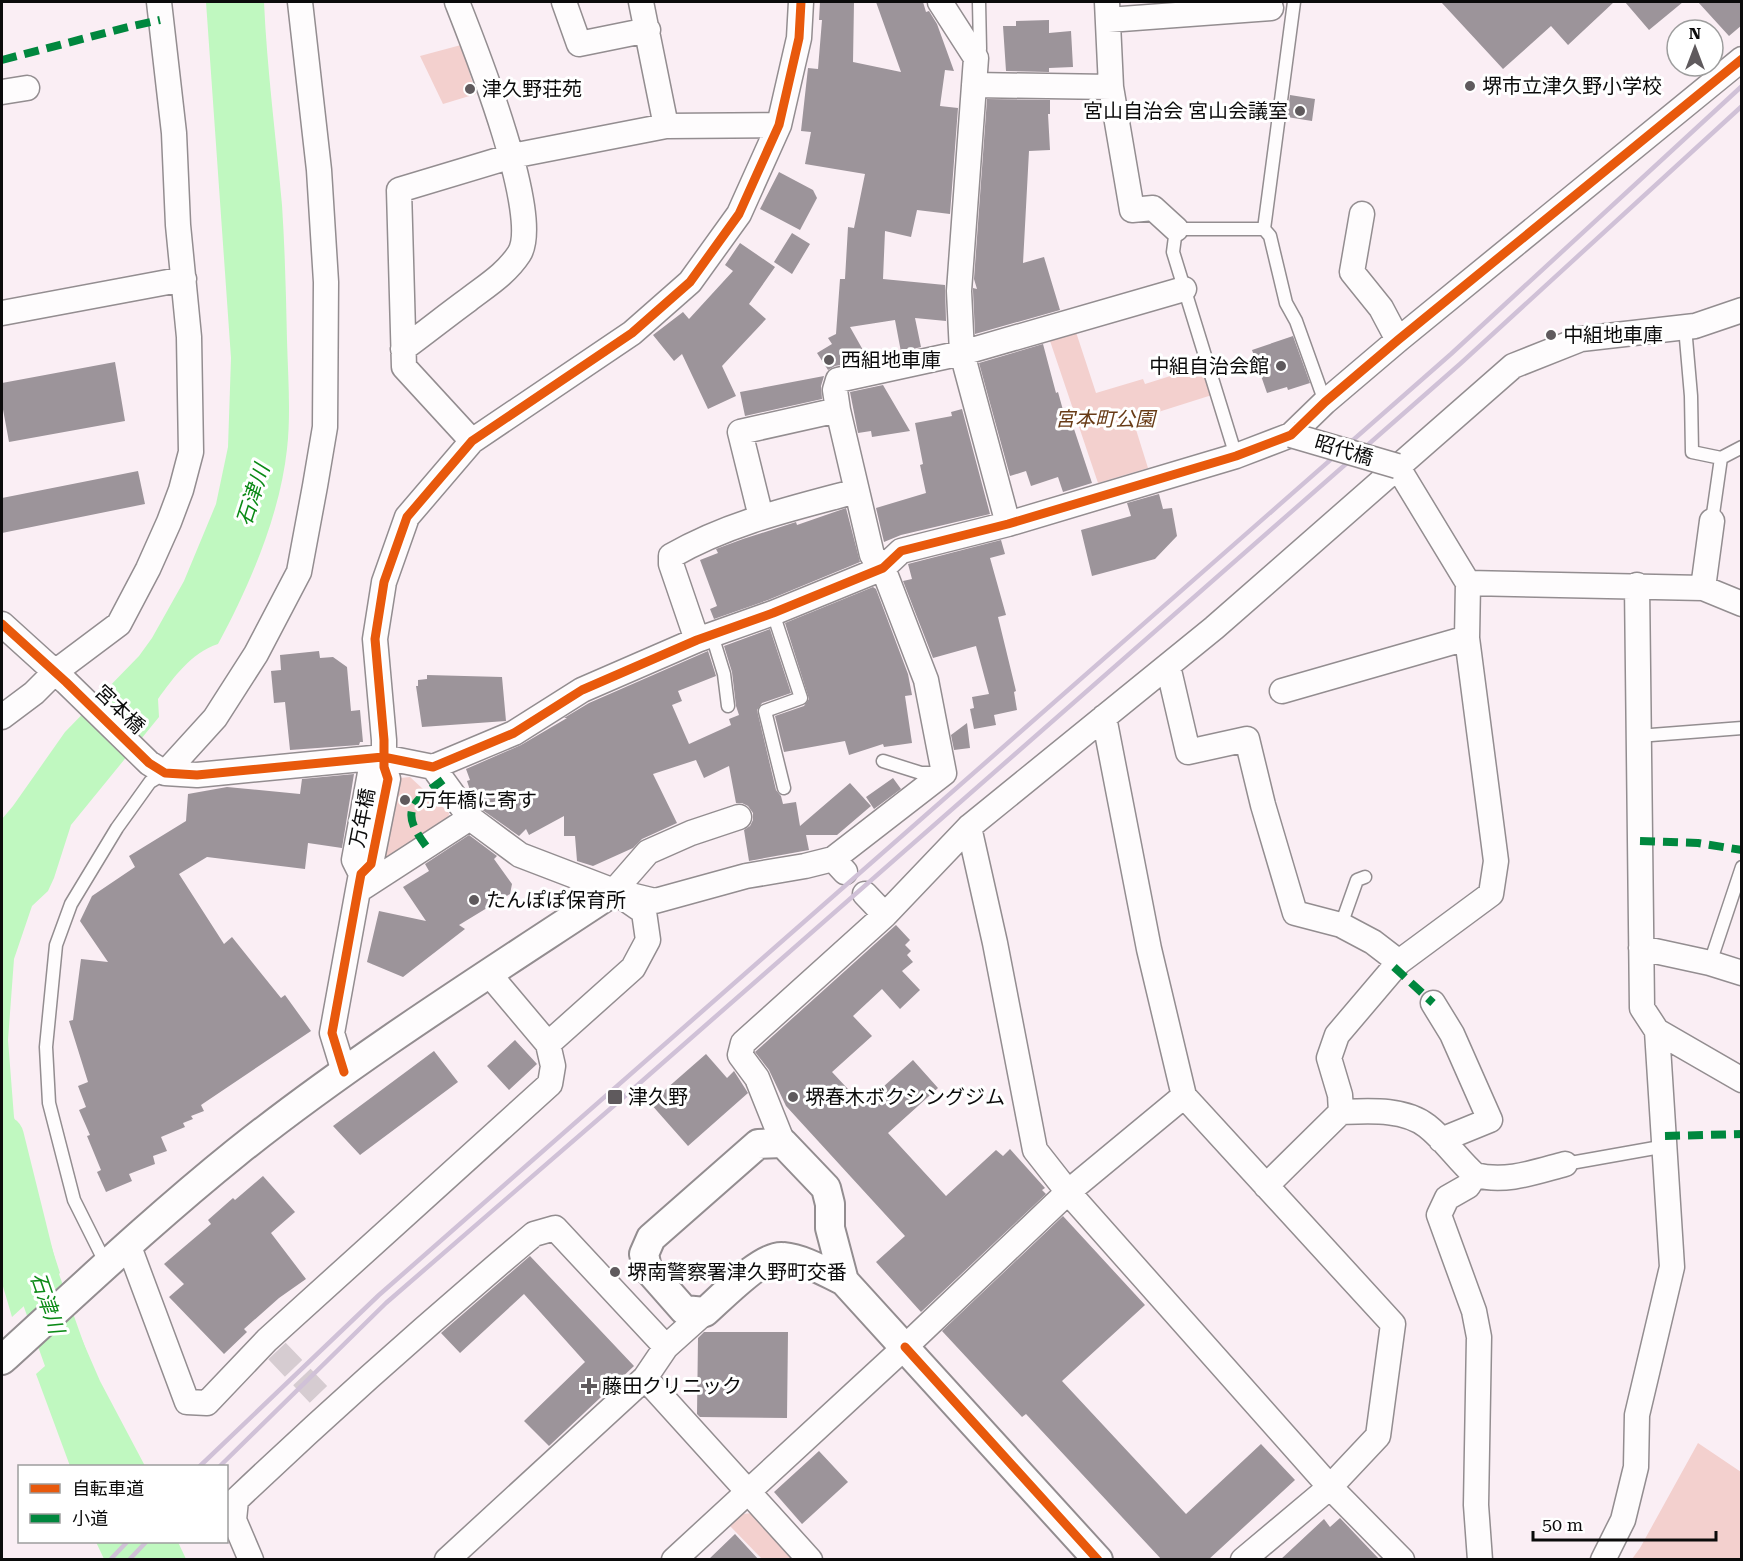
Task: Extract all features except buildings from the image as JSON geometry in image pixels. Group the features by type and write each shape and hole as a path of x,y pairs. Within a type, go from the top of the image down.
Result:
{"street":[{"path":"2,717 34,693 61,677 119,624 148,569 181,490 191,452 189,337 178,225 174,133 159,2"},
{"path":"157,768 215,718 255,654 299,572 326,427 326,282 319,170 300,2"},
{"path":"403,349 504,273 520,252 524,227 512,156 480,61 457,2"},
{"path":"564,2 579,44 648,30"},
{"path":"641,2 666,126"},
{"path":"385,768 375,639 384,582 407,517 472,441 632,333 690,282 739,214 779,125 799,38 801,2"},
{"path":"940,2 976,58 959,291 962,353 1008,524"},
{"path":"1176,229 1153,208 1132,210 1111,87 1107,11 1282,5"},
{"path":"157,768 197,776 433,767 514,733 582,690 705,637 773,613 883,568 901,551 1008,524 1236,456 1291,435 1325,402 1398,340 1742,59"},
{"path":"974,86 1111,87"},
{"path":"2,92 27,88"},
{"path":"472,441 404,367 399,190 512,156 666,126 779,125"},
{"path":"1362,214 1352,272 1381,308 1398,340"},
{"path":"2,313 184,279"},
{"path":"433,767 470,818 520,855 614,891 655,901 746,876 805,867 839,866 944,773 926,680 883,568 872,555 834,390 837,380 962,353 1184,289"},
{"path":"844,1281 831,1228 830,1204 826,1188 783,1143 757,1078 740,1055 743,1043 885,915 969,827 1223,620 1513,366 1581,339 1695,326 1742,310"},
{"path":"761,517 740,432 838,410"},
{"name":"昭代橋","path":"1291,435 1397,466"},
{"path":"1341,1112 1340,1095 1329,1058 1336,1035 1399,962 1491,894 1496,861 1467,638 1468,583 1397,466"},
{"path":"705,637 671,564 670,556 693,543 761,517 857,491"},
{"path":"1703,588 1712,522"},
{"path":"1468,583 1703,588 1742,604"},
{"path":"1637,585 1642,1008 1657,1031 1742,1080"},
{"name":"宮本橋","path":"2,624 157,768"},
{"path":"1282,691 1467,638"},
{"path":"1167,666 1188,752 1247,739 1263,805 1295,913 1341,925 1373,942 1399,962"},
{"path":"1104,717 1149,949 1184,1096 1393,1324 1378,1436 1330,1486 1243,1560"},
{"path":"344,1072 332,1033 363,876 354,860 370,773 385,768"},
{"path":"2,1360 128,1244 237,1152 344,1072 614,891 648,852 691,833 739,817"},
{"path":"363,876 470,818"},
{"path":"969,827 996,943 1035,1150 1068,1192 1330,1486 1402,1560"},
{"path":"548,1044 633,968 648,940 644,912 614,891"},
{"path":"865,894 885,915"},
{"path":"1641,948 1710,963 1742,973"},
{"path":"128,1244 187,1402 207,1403 550,1084 553,1066 548,1044 489,975"},
{"path":"1433,1003 1452,1034 1491,1120 1441,1140"},
{"path":"1603,1560 1623,1520 1636,1467 1637,1415 1672,1267 1657,1031"},
{"path":"674,1560 905,1347 1068,1192 1184,1096"},
{"path":"1266,1186 1341,1112 1377,1111 1406,1116 1425,1124 1475,1175 1508,1179 1565,1164"},
{"path":"705,1312 684,1310 647,1268 644,1254 651,1238 758,1144 783,1143"},
{"path":"1475,1175 1468,1186 1447,1198 1439,1215 1474,1311 1479,1337 1476,1505 1480,1560"},
{"path":"251,1560 234,1520 236,1500 326,1402 433,1319 534,1234 555,1228 666,1347"},
{"path":"447,1560 645,1378 666,1347 756,1267 781,1256 803,1262 844,1281 1098,1560"},
{"path":"645,1378 810,1560"}],"lane":[{"path":"976,58 980,49 978,2"},
{"path":"1282,5 1264,229 1270,236 1286,303 1296,321 1325,402"},
{"path":"1236,456 1173,252 1176,229 1264,229"},
{"path":"1685,327 1691,396 1692,452 1721,458 1742,447"},
{"path":"1712,522 1721,458"},
{"path":"773,613 801,698 765,711 784,788"},
{"path":"705,637 724,674 728,705"},
{"path":"1638,736 1742,728"},
{"path":"883,760 921,773 944,773"},
{"path":"103,1269 74,1200 49,1103 46,1047 56,945 71,904 157,768"},
{"path":"1710,963 1742,867"},
{"path":"1341,925 1357,880 1365,877"},
{"path":"1565,1164 1665,1146"}],"green space":[{"path":"461,45 476,94 443,104 420,56"},
{"name":"宮本町公園","path":"1074,326 1096,393 1143,379 1145,384 1202,366 1212,395 1133,420 1148,468 1098,483 1048,335"},
{"path":"410,777 449,813 448,822 382,861 400,778"},
{"path":"1698,1443 1741,1472 1741,1559 1632,1559 1640,1548"},
{"path":"753,1513 795,1559 762,1559 730,1526 742,1514"}],"water":[{"path":"206,2 264,2 284,239 289,395 287,449 278,499 262,550 218,644 199,653 177,674 158,699 159,717 71,825 54,878 48,891 32,906 14,959 8,1040 14,1117 24,1162 60,1273 12,1317 2,1283 2,819 65,732 139,656 152,638 184,581 216,504 228,447 231,358"},
{"path":"80,1335 100,1381 144,1465 70,1465 36,1374"},
{"path":"96,1543 178,1543 186,1559 104,1559"}],"waterway":[{"name":"石津川","path":"2,1137 37,1278 104,1465"}],"tunnel":[{"path":"277,1351 320,1396"}],"railway":[{"path":"201,1465 379,1295 1451,354 1742,86"},
{"path":"221,1465 386,1303 1460,364 1742,106"},
{"path":"110,1560 126,1543"},
{"path":"129,1560 145,1543"}],"marked path":[{"path":"2,60 160,20"},
{"path":"426,846 413,824 411,815 417,801 443,780"},
{"path":"1640,841 1698,843 1742,850"},
{"path":"1394,967 1433,1003"},
{"path":"1665,1136 1742,1134"}],"cycle path":[{"name":"万年橋","path":"344,1072 332,1033 361,874 371,864 388,779 384,767 384,740 375,639 384,582 407,517 472,441 632,333 690,282 739,214 779,125 799,38 801,2"},
{"path":"2,624 66,682 149,763 165,773 197,775 383,757 433,767 514,733 582,690 697,640 773,613 883,568 901,551 1008,524 1236,456 1291,435 1325,402 1398,340 1742,59"},
{"path":"905,1347 1098,1560"}],"place":[{"name":"堺市立津久野小学校","path":"1470,86"},
{"name":"津久野荘苑","path":"470,89"},
{"name":"宮山自治会 宮山会議室","path":"1300,111"},
{"name":"中組地車庫","path":"1551,335"},
{"name":"西組地車庫","path":"829,360"},
{"name":"中組自治会館","path":"1281,366"},
{"name":"万年橋に寄す","path":"405,800"},
{"name":"たんぽぽ保育所","path":"474,900"},
{"name":"津久野","path":"615,1097"},
{"name":"堺春木ボクシングジム","path":"793,1097"},
{"name":"堺南警察署津久野町交番","path":"615,1272"},
{"name":"藤田クリニック","path":"589,1386"}]}
